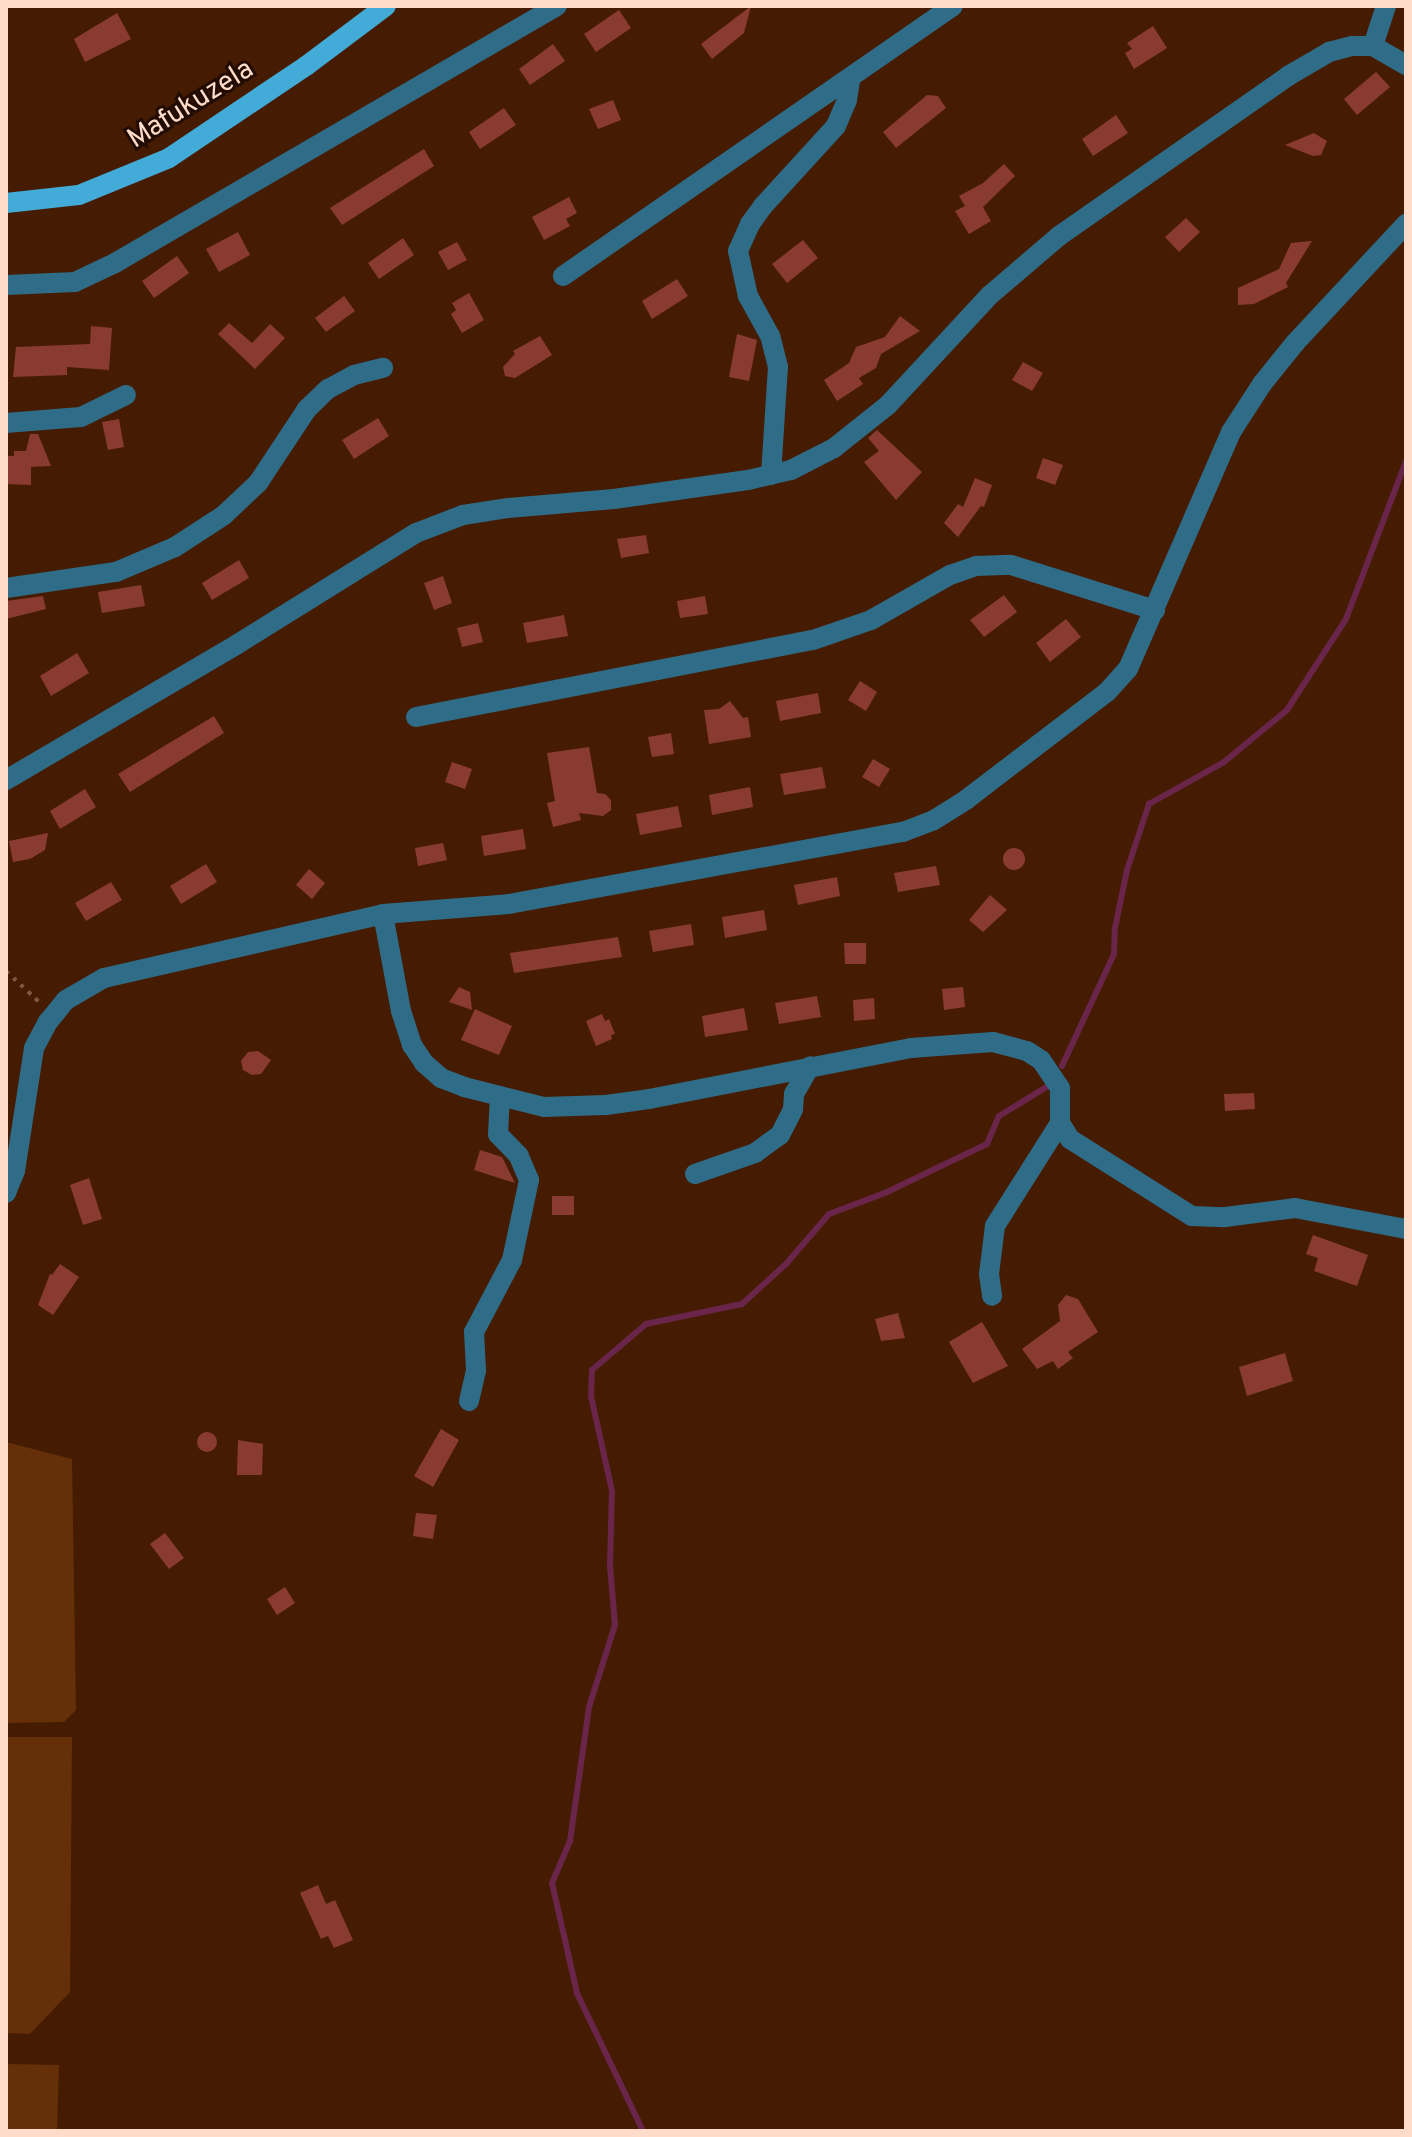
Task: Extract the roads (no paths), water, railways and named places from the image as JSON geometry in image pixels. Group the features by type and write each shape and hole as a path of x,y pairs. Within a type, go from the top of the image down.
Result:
{"main road":[{"name":"Mafukuzela","path":"6,203 79,195 169,158 306,66 386,6"}],"street":[{"path":"6,285 75,282 115,263 557,6"},
{"path":"563,276 953,6"},
{"path":"1373,46 1386,6"},
{"path":"6,780 428,529 463,515 614,499 791,470 854,435 888,405 990,295 1059,236 1298,70 1329,52 1373,46 1406,65"},
{"path":"771,475 778,367 770,336 748,296 738,251 750,224 763,206 836,126 850,80"},
{"path":"6,1193 15,1171 34,1048 66,1000 104,978 383,914 537,899 903,832 934,820 967,799 1107,692 1128,669 1231,432 1295,343 1406,224"},
{"path":"6,588 116,572 175,547 224,515 258,483 307,409 328,389 354,375 383,368"},
{"path":"6,423 81,417 126,395"},
{"path":"416,717 813,640 871,620 950,575 976,566 1011,565 1155,610"},
{"path":"383,914 401,1011 412,1045 424,1063 441,1078 544,1107 606,1105 911,1048 993,1042 1027,1051 1053,1073 1060,1088 1060,1123 1047,1148 1002,1210 995,1226 989,1274 992,1296"},
{"path":"695,1174 755,1153 780,1135 793,1109 794,1094 810,1066"},
{"path":"469,1401 476,1370 474,1332 512,1260 529,1180 519,1156 498,1134 500,1096"},
{"path":"1060,1123 1070,1139 1192,1216 1225,1217 1295,1208 1406,1229"}],"waterway":[{"path":"1062,1066 1114,954 1115,928 1127,870 1149,804 1224,762 1287,710 1346,619 1406,461"},
{"path":"643,2131 577,1993 552,1883 570,1841 589,1707 615,1625 610,1565 612,1491 591,1396 592,1370 646,1324 742,1304 786,1264 829,1214 885,1193 987,1144 999,1116 1053,1083"}]}
